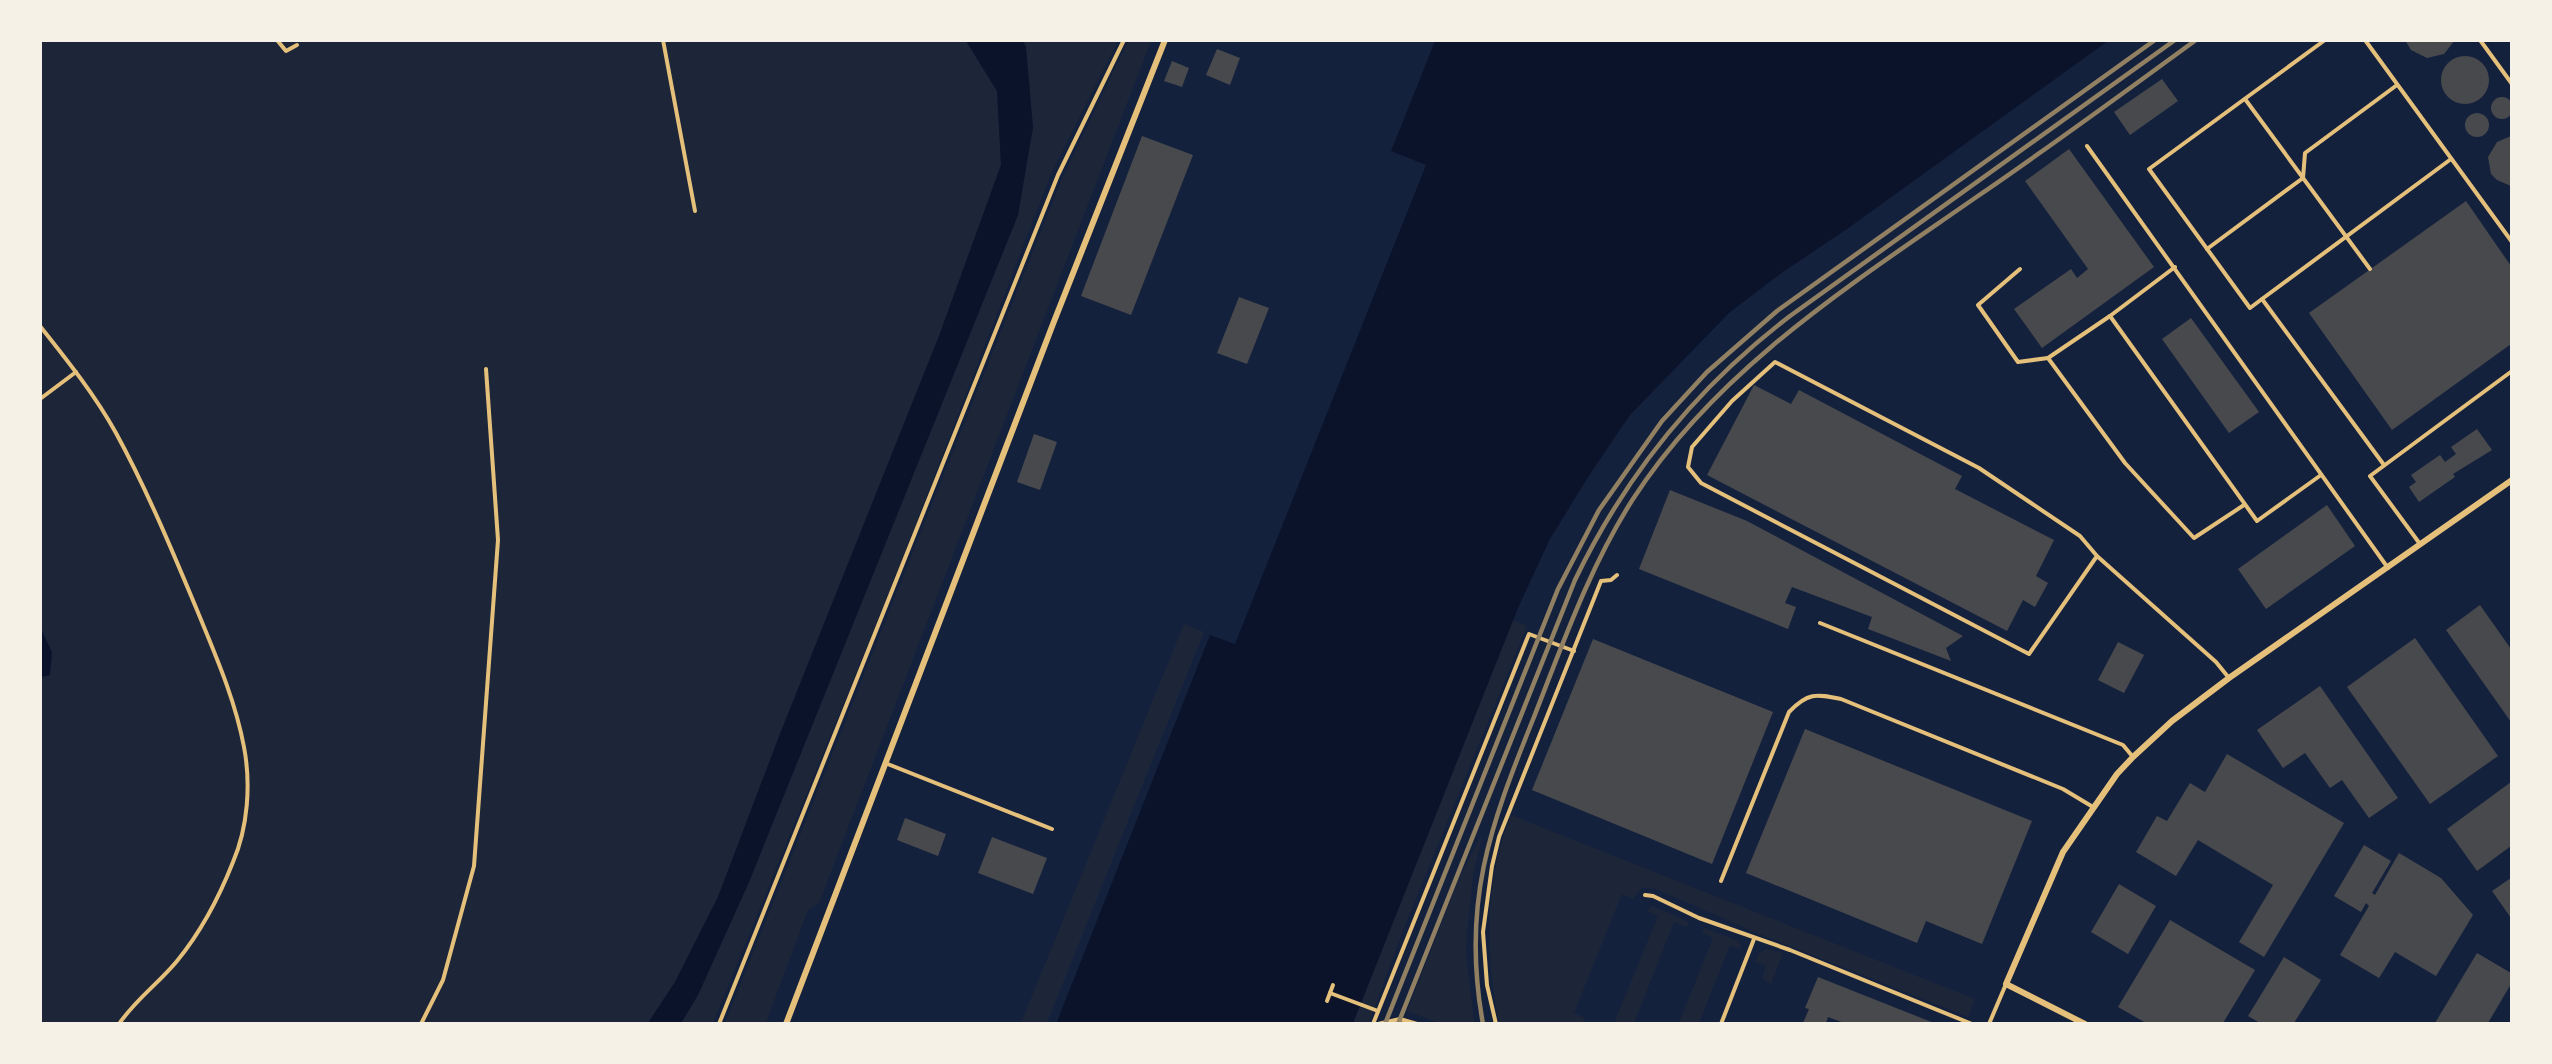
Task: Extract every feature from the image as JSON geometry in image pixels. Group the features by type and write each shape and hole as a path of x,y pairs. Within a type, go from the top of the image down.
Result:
{"street":[{"path":"786,1023 884,763 1165,40"},
{"path":"2085,1023 2006,984 2063,852 2117,774 2172,721 2229,678 2511,480"}],"lane":[{"path":"2325,40 2149,170 2250,308 2451,159"},
{"path":"2365,40 2511,242"},
{"path":"2480,40 2511,84"},
{"path":"2207,249 2303,178 2305,153 2397,85"},
{"path":"2245,99 2370,269"},
{"path":"2087,146 2388,568"},
{"path":"2020,268 1978,305 2018,362 2048,358 2110,316 2175,267"},
{"path":"2262,299 2384,465"},
{"path":"2110,316 2257,521 2321,475"},
{"path":"2048,358 2124,463 2194,538 2244,505"},
{"path":"2097,556 2029,654 1701,483 1688,466 1692,447 1732,400 1775,362 1978,468 2080,536 2097,556 2216,662 2229,678"},
{"path":"2420,545 2370,476 2511,371"},
{"path":"1820,623 2123,745 2133,757"},
{"path":"1720,881 1789,712 1800,700 1817,694 1841,699 2063,789 2093,807"},
{"path":"884,763 1052,829"},
{"path":"1645,896 1653,896 1700,918 1972,1023"},
{"path":"1721,1023 1755,939"},
{"path":"1989,1023 2006,984"}],"path":[{"path":"277,40 286,51 297,45"},
{"path":"663,40 695,211"},
{"path":"719,1023 1058,175 1124,40"},
{"path":"40,326 76,372 115,431 169,541 225,677 244,746 248,786 245,820 234,861 205,917 178,960 119,1023"},
{"path":"421,1023 443,980 474,866 498,540 486,369"},
{"path":"40,399 61,387 76,372"},
{"path":"1496,1023 1487,985 1483,932 1492,866 1499,837 1601,581 1611,580 1617,575"},
{"path":"1373,1023 1529,634 1574,651"},
{"path":"1327,1000 1333,985"},
{"path":"1330,993 1378,1011"},
{"path":"1378,1023 1400,1019 1417,1023"}],"shaded area":[{"path":"41,41 966,41 997,91 1001,165 939,336 778,739 718,897 675,982 648,1023 41,1023 40,677 50,675 52,652 41,628"},
{"path":"966,41 1023,41 1026,47 1033,127 1018,215 749,882 698,995 681,1023 648,1023 675,982 718,897 778,739 939,336 1001,165 997,91"},
{"path":"1023,41 1118,41 1051,174 898,570 713,1023 681,1024 698,995 749,882 1018,215 1033,127"},
{"path":"1128,41 1151,41 819,903 808,910 766,1023 725,1023 1062,179"},
{"path":"1435,41 2108,41 1847,229 1780,274 1729,313 1630,415 1550,539 1518,608 1353,1023 1056,1024 1210,635 1235,644 1426,165 1391,151"},
{"path":"1513,620 1527,626 1402,933 1369,1023 1353,1024"},
{"path":"1184,624 1204,632 1047,1023 1021,1023"},
{"path":"40,628 52,652 50,675 41,677"},
{"path":"1511,815 1975,999 1968,1017 1759,934 1656,889 1642,888 1633,899 1622,894 1574,1013 1585,1018 1583,1023 1499,1023 1491,971 1490,918 1496,866"},
{"path":"1482,838 1473,876 1466,953 1474,1021 1473,1023 1439,1023 1407,1011 1460,876"},
{"path":"1652,906 1689,922 1687,927 1674,922 1634,1023 1614,1023 1658,916 1647,911"},
{"path":"1704,928 1739,941 1741,950 1730,945 1699,1023 1679,1023 1713,938 1702,933"},
{"path":"1767,949 1783,953 1771,984 1762,978 1766,966 1755,962 1759,953"}],"building":[{"path":"2405,40 2455,40 2444,54 2427,58 2411,50"},
{"path":"1217,49 1240,58 1230,85 1206,75"},
{"path":"2460,56 2470,56 2485,66 2489,80 2485,94 2479,100 2470,104 2460,104 2445,94 2441,85 2441,75 2451,60"},
{"path":"1172,61 1189,68 1182,87 1164,81"},
{"path":"2162,79 2178,101 2130,135 2114,112"},
{"path":"2502,97 2510,100 2513,108 2510,116 2502,119 2494,116 2491,108 2494,100"},
{"path":"2477,113 2482,114 2488,120 2488,130 2482,136 2477,137 2472,136 2466,130 2465,125 2466,120 2472,114"},
{"path":"1142,136 1193,155 1131,315 1081,296"},
{"path":"2511,136 2511,186 2497,180 2491,174 2488,157 2497,142"},
{"path":"2069,149 2154,267 2042,348 2014,309 2071,269 2077,278 2088,269 2025,181"},
{"path":"2466,201 2511,266 2511,344 2392,430 2309,313"},
{"path":"1239,297 1269,308 1247,364 1217,353"},
{"path":"2191,318 2259,412 2229,433 2162,339"},
{"path":"1754,385 1791,404 1799,390 1962,476 1955,489 2054,540 2036,576 2048,583 2035,607 2023,600 2007,631 1707,475"},
{"path":"2477,429 2492,450 2453,474 2455,477 2419,502 2409,487 2416,482 2411,475 2440,455 2445,462 2456,454 2451,447"},
{"path":"1034,434 1057,442 1040,490 1017,482"},
{"path":"1670,490 1747,521 1963,636 1946,648 1951,661 1868,629 1872,617 1792,587 1785,603 1796,607 1788,629 1639,569"},
{"path":"2327,505 2355,546 2266,609 2238,569"},
{"path":"2480,605 2511,649 2511,722 2446,630"},
{"path":"2415,638 2498,756 2430,804 2347,687"},
{"path":"1593,639 1773,712 1712,864 1532,790"},
{"path":"2118,642 2144,655 2124,693 2098,680"},
{"path":"2320,686 2398,798 2369,818 2342,780 2330,788 2305,753 2283,768 2257,730"},
{"path":"1805,729 2032,821 1982,944 1926,921 1917,943 1746,873"},
{"path":"2227,754 2344,823 2264,957 2239,942 2273,885 2198,840 2176,876 2136,852 2157,816 2167,821 2190,783 2205,792"},
{"path":"2511,782 2511,846 2477,871 2447,829"},
{"path":"905,818 946,834 938,856 897,840"},
{"path":"992,837 1047,858 1033,894 978,873"},
{"path":"2364,845 2391,861 2372,893 2375,895 2399,853 2441,878 2473,915 2436,976 2395,952 2379,978 2340,955 2369,906 2366,903 2361,912 2334,896"},
{"path":"2511,878 2511,918 2492,891"},
{"path":"2119,884 2156,906 2128,954 2091,932"},
{"path":"2170,920 2255,970 2223,1023 2146,1023 2118,1007"},
{"path":"2477,953 2511,973 2511,984 2488,1023 2435,1023"},
{"path":"2284,957 2321,980 2294,1023 2260,1023 2248,1016"},
{"path":"1818,977 1934,1023 1844,1023 1828,1017 1826,1023 1803,1023 1809,1009 1805,1008"}],"railway":[{"path":"1385,1024 1558,589 1599,510 1662,421 1707,372 1777,311 2155,40"},
{"path":"1398,1024 1575,580 1617,505 1667,435 1725,372 1790,316 2175,40"},
{"path":"1483,1024 1477,981 1478,903 1484,866 1504,794 1590,578 1633,499 1667,452 1704,409 1789,332 1881,263 2196,40"}]}
